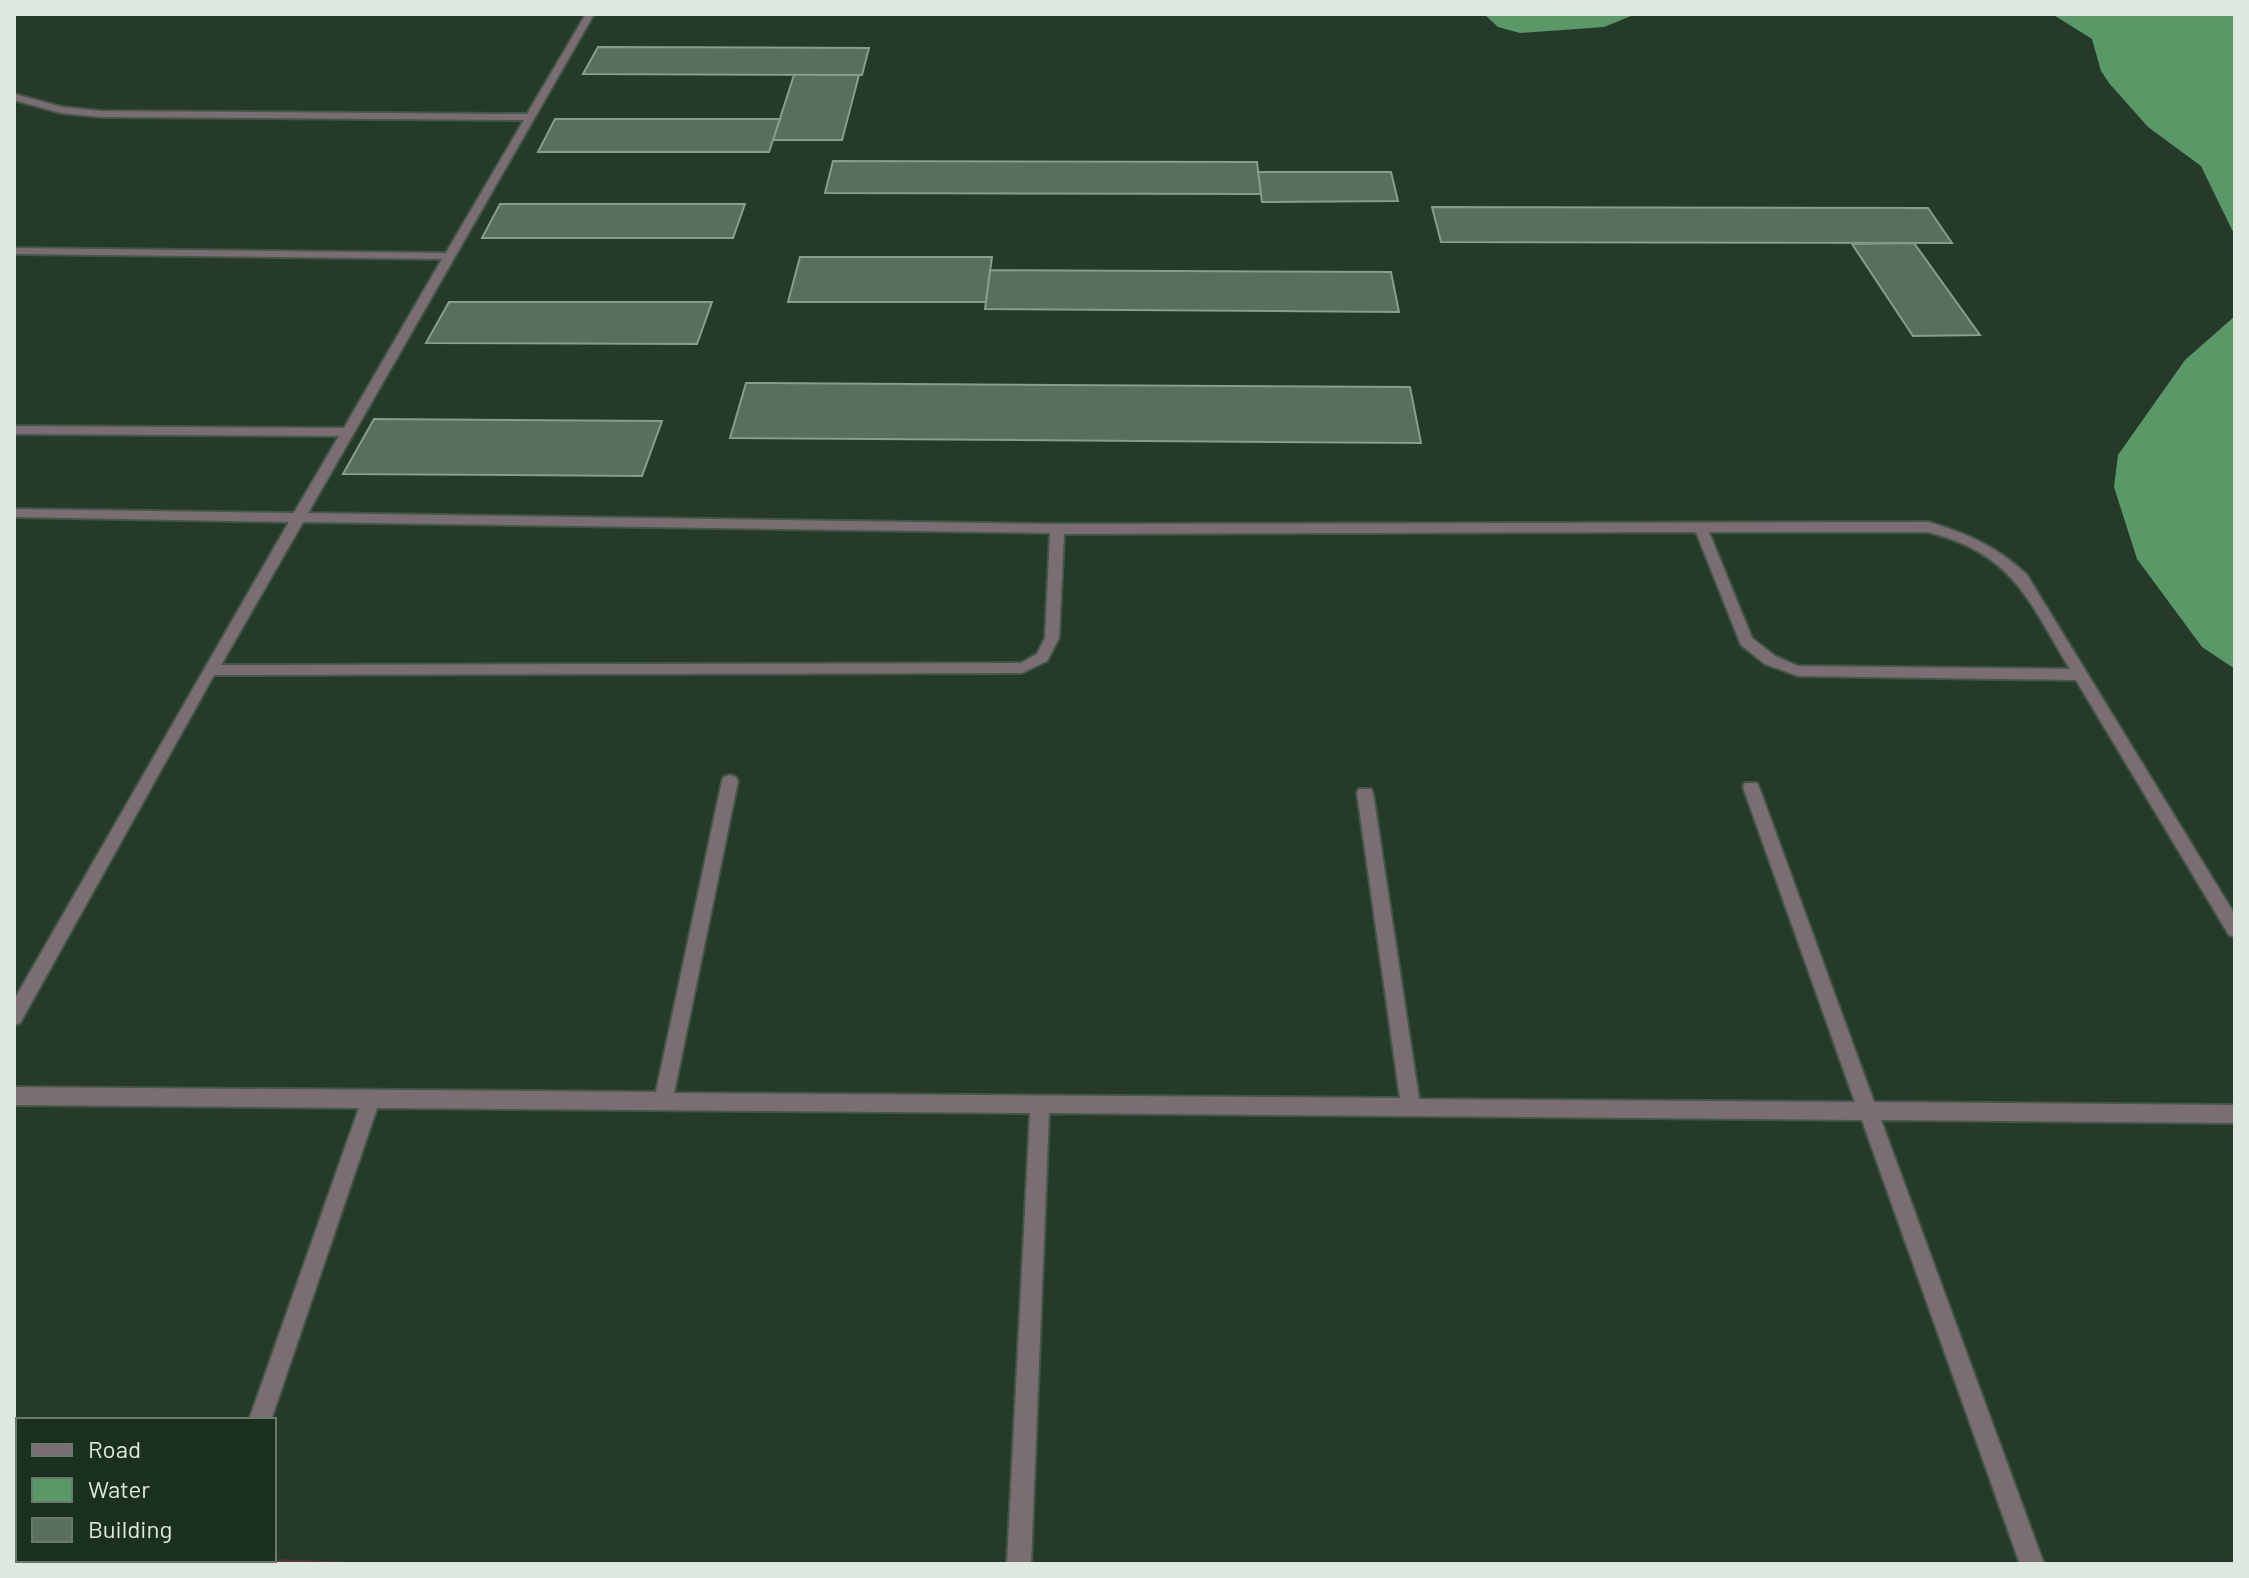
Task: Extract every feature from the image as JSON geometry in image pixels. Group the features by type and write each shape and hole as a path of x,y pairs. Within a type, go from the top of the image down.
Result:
{"street":[{"path":"14,1017 210,670 590,14"},
{"path":"14,97 61,110 101,114 532,117"},
{"path":"14,251 451,256"},
{"path":"14,430 348,432"},
{"path":"14,513 1057,529 1928,527 1978,542 2005,560 2022,578 2235,930"},
{"path":"1701,528 1746,641 1758,654 1774,664 1798,671 2081,675"},
{"path":"210,670 1022,668 1038,663 1048,653 1052,638 1057,529"},
{"path":"663,1102 730,781"},
{"path":"1751,787 2032,1564"},
{"path":"1365,793 1411,1108"},
{"path":"14,1096 2235,1114"},
{"path":"261,1418 371,1099"},
{"path":"1019,1564 1040,1104"}],"shaded area":[{"path":"16,1549 16,1562 276,1562 276,1559 401,1564 14,1564"}],"water":[{"path":"1484,14 1636,14 1604,27 1520,33 1498,27"},
{"path":"2052,14 2235,14 2235,236 2201,166 2148,127 2109,83 2101,71 2092,39"},
{"path":"2235,316 2235,669 2202,647 2137,559 2114,487 2118,455 2185,360"}],"building":[{"path":"598,47 869,48 862,75 583,74"},
{"path":"794,75 859,75 842,140 773,140"},
{"path":"555,119 780,119 769,152 538,152"},
{"path":"833,161 1257,162 1261,194 825,193"},
{"path":"1258,172 1391,172 1398,201 1262,202"},
{"path":"500,204 745,204 733,238 482,238"},
{"path":"1432,207 1928,208 1952,243 1441,242"},
{"path":"1914,243 1980,335 1913,336 1852,244"},
{"path":"800,257 992,257 986,302 788,302"},
{"path":"990,270 1391,272 1399,312 985,309"},
{"path":"449,302 712,302 697,344 426,343"},
{"path":"746,383 1410,387 1421,443 730,438"},
{"path":"374,419 662,421 642,476 343,474"}]}
